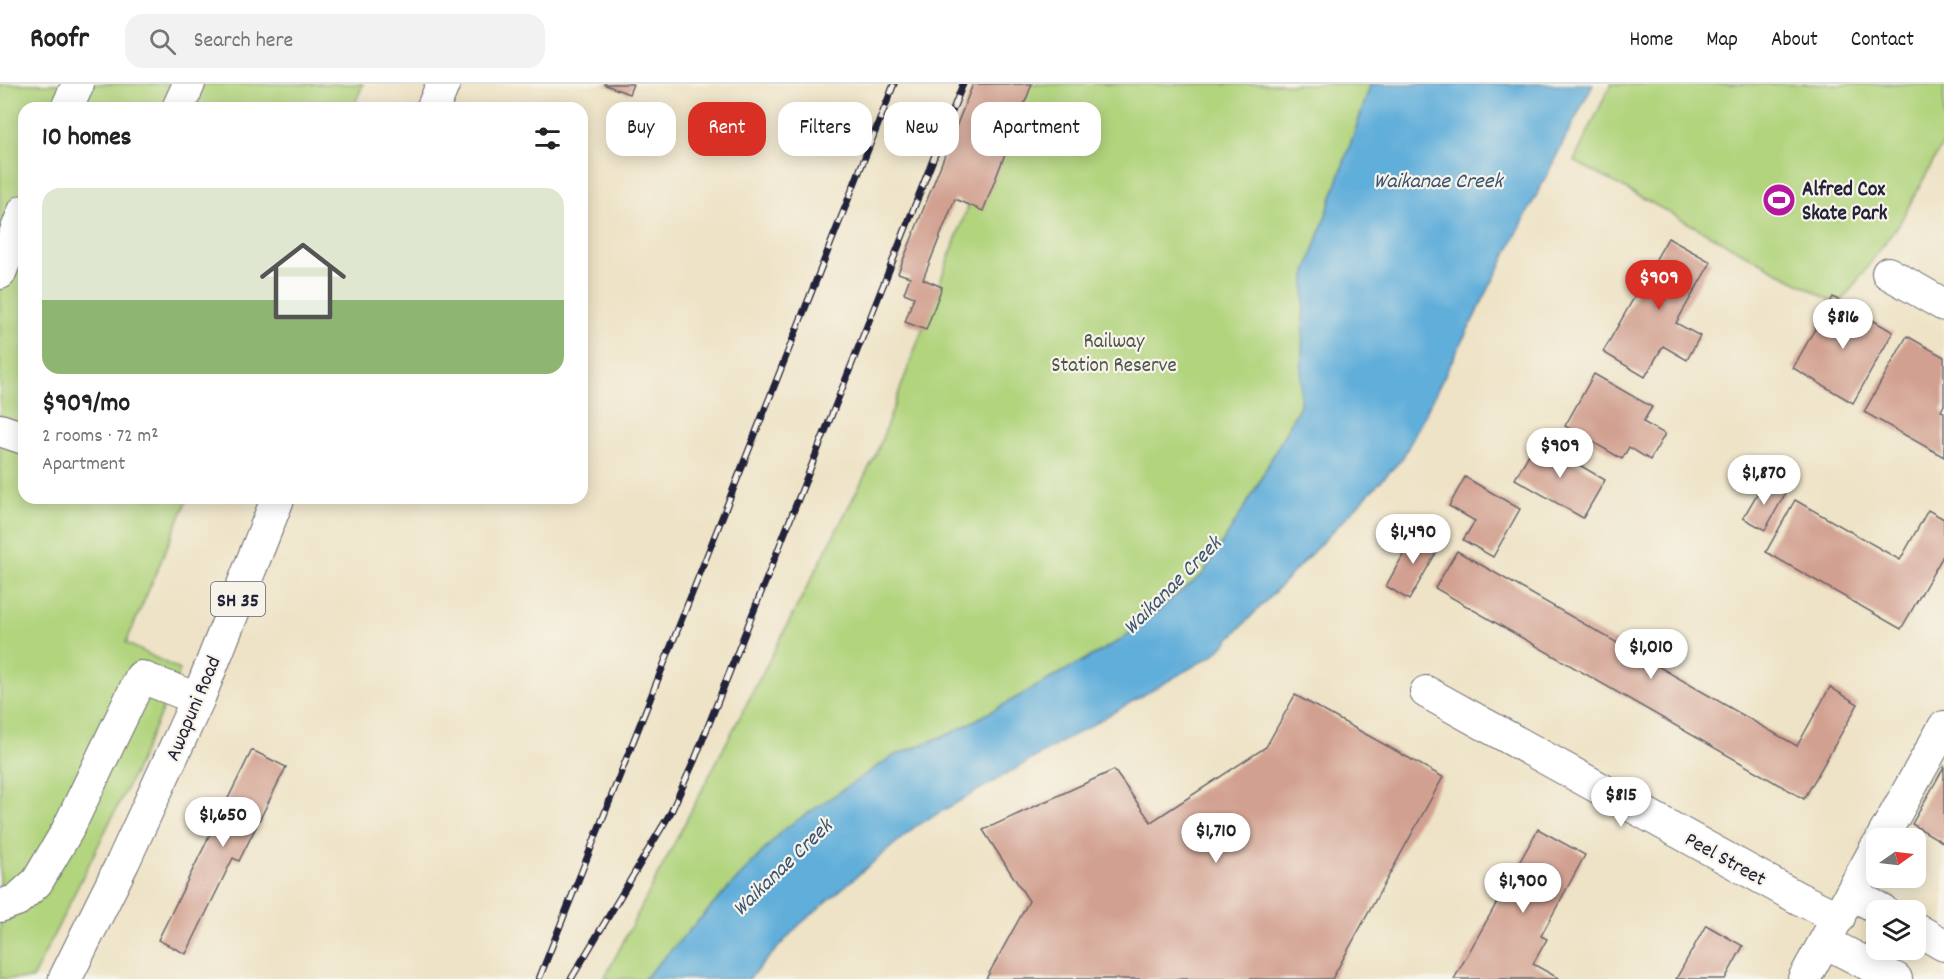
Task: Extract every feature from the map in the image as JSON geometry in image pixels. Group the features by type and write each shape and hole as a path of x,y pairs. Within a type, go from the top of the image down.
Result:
{"highway":[{"path":"436,102 443,84"},
{"name":"Awapuni Road","path":"65,979 123,862 198,699 276,504"}],"street":[{"path":"70,102 78,84"},
{"path":"181,102 189,84"},
{"path":"0,273 18,226"},
{"path":"1888,273 1944,305"},
{"path":"0,430 18,436"},
{"path":"0,906 17,900 37,882 67,831 141,676 198,699"},
{"name":"Peel Street","path":"1426,692 1798,898 1839,918 1896,979"},
{"path":"1888,828 1944,727"},
{"path":"1804,979 1866,867"},
{"name":"Peel Street","path":"1839,918 1866,913"},
{"path":"1926,935 1944,945"}],"green space":[{"path":"0,84 363,84 356,102 18,102 18,504 185,504 126,643 180,670 136,769 32,979 0,979"},
{"name":"Railway Station Reserve","path":"1013,84 1371,84 1305,276 1300,405 1204,584 1119,641 954,732 893,756 783,830 644,979 604,979 877,452 986,156 1101,156 1101,102 1006,102"},
{"name":"Alfred Cox Skate Park","path":"1611,84 1944,84 1944,142 1899,224 1839,305 1574,161"}],"water":[{"name":"Waikanae Creek","path":"1371,84 1593,84 1402,459 1215,654 916,826 798,926 749,979 644,979 783,830 893,756 954,732 1119,641 1203,574 1254,492 1300,405 1305,276"}],"building":[{"path":"603,84 633,84 629,94"},
{"path":"973,84 1032,84 1025,102 971,102 971,156 1004,156 983,211 955,199 923,279 942,287 926,330 905,322 914,297 904,293 910,277 898,273 944,156 959,156 959,119"},
{"path":"1668,238 1711,262 1676,323 1700,336 1687,360 1663,346 1645,377 1603,352"},
{"path":"1833,297 1893,332 1853,403 1793,368"},
{"path":"1907,336 1944,357 1944,405 1941,411 1944,412 1944,457 1864,412"},
{"path":"1594,374 1652,407 1643,422 1665,434 1650,460 1629,447 1622,459 1565,426"},
{"path":"1537,440 1605,480 1583,518 1515,479"},
{"path":"1465,477 1520,509 1493,557 1463,540 1475,521 1449,506"},
{"path":"1764,482 1785,494 1765,530 1743,518"},
{"path":"1795,500 1900,560 1928,510 1944,519 1944,554 1901,629 1766,552"},
{"path":"1417,530 1441,544 1409,600 1386,586"},
{"path":"1457,551 1797,746 1830,687 1858,704 1804,799 1435,588"},
{"path":"1295,695 1443,777 1332,979 986,979 1029,901 983,830 1114,770 1151,822 1266,747"},
{"path":"252,750 286,767 239,861 233,858 186,954 158,940"},
{"path":"1944,767 1944,843 1926,832 1926,828 1919,828 1912,824"},
{"path":"1538,829 1585,855 1541,936 1547,939 1533,964 1560,979 1454,979"},
{"path":"1706,925 1743,946 1725,979 1676,979"}],"railway":[{"path":"539,979 894,84"},
{"path":"571,979 671,812 695,759 963,84"}],"place":[{"name":"Alfred Cox Skate Park","path":"1779,200"}]}
